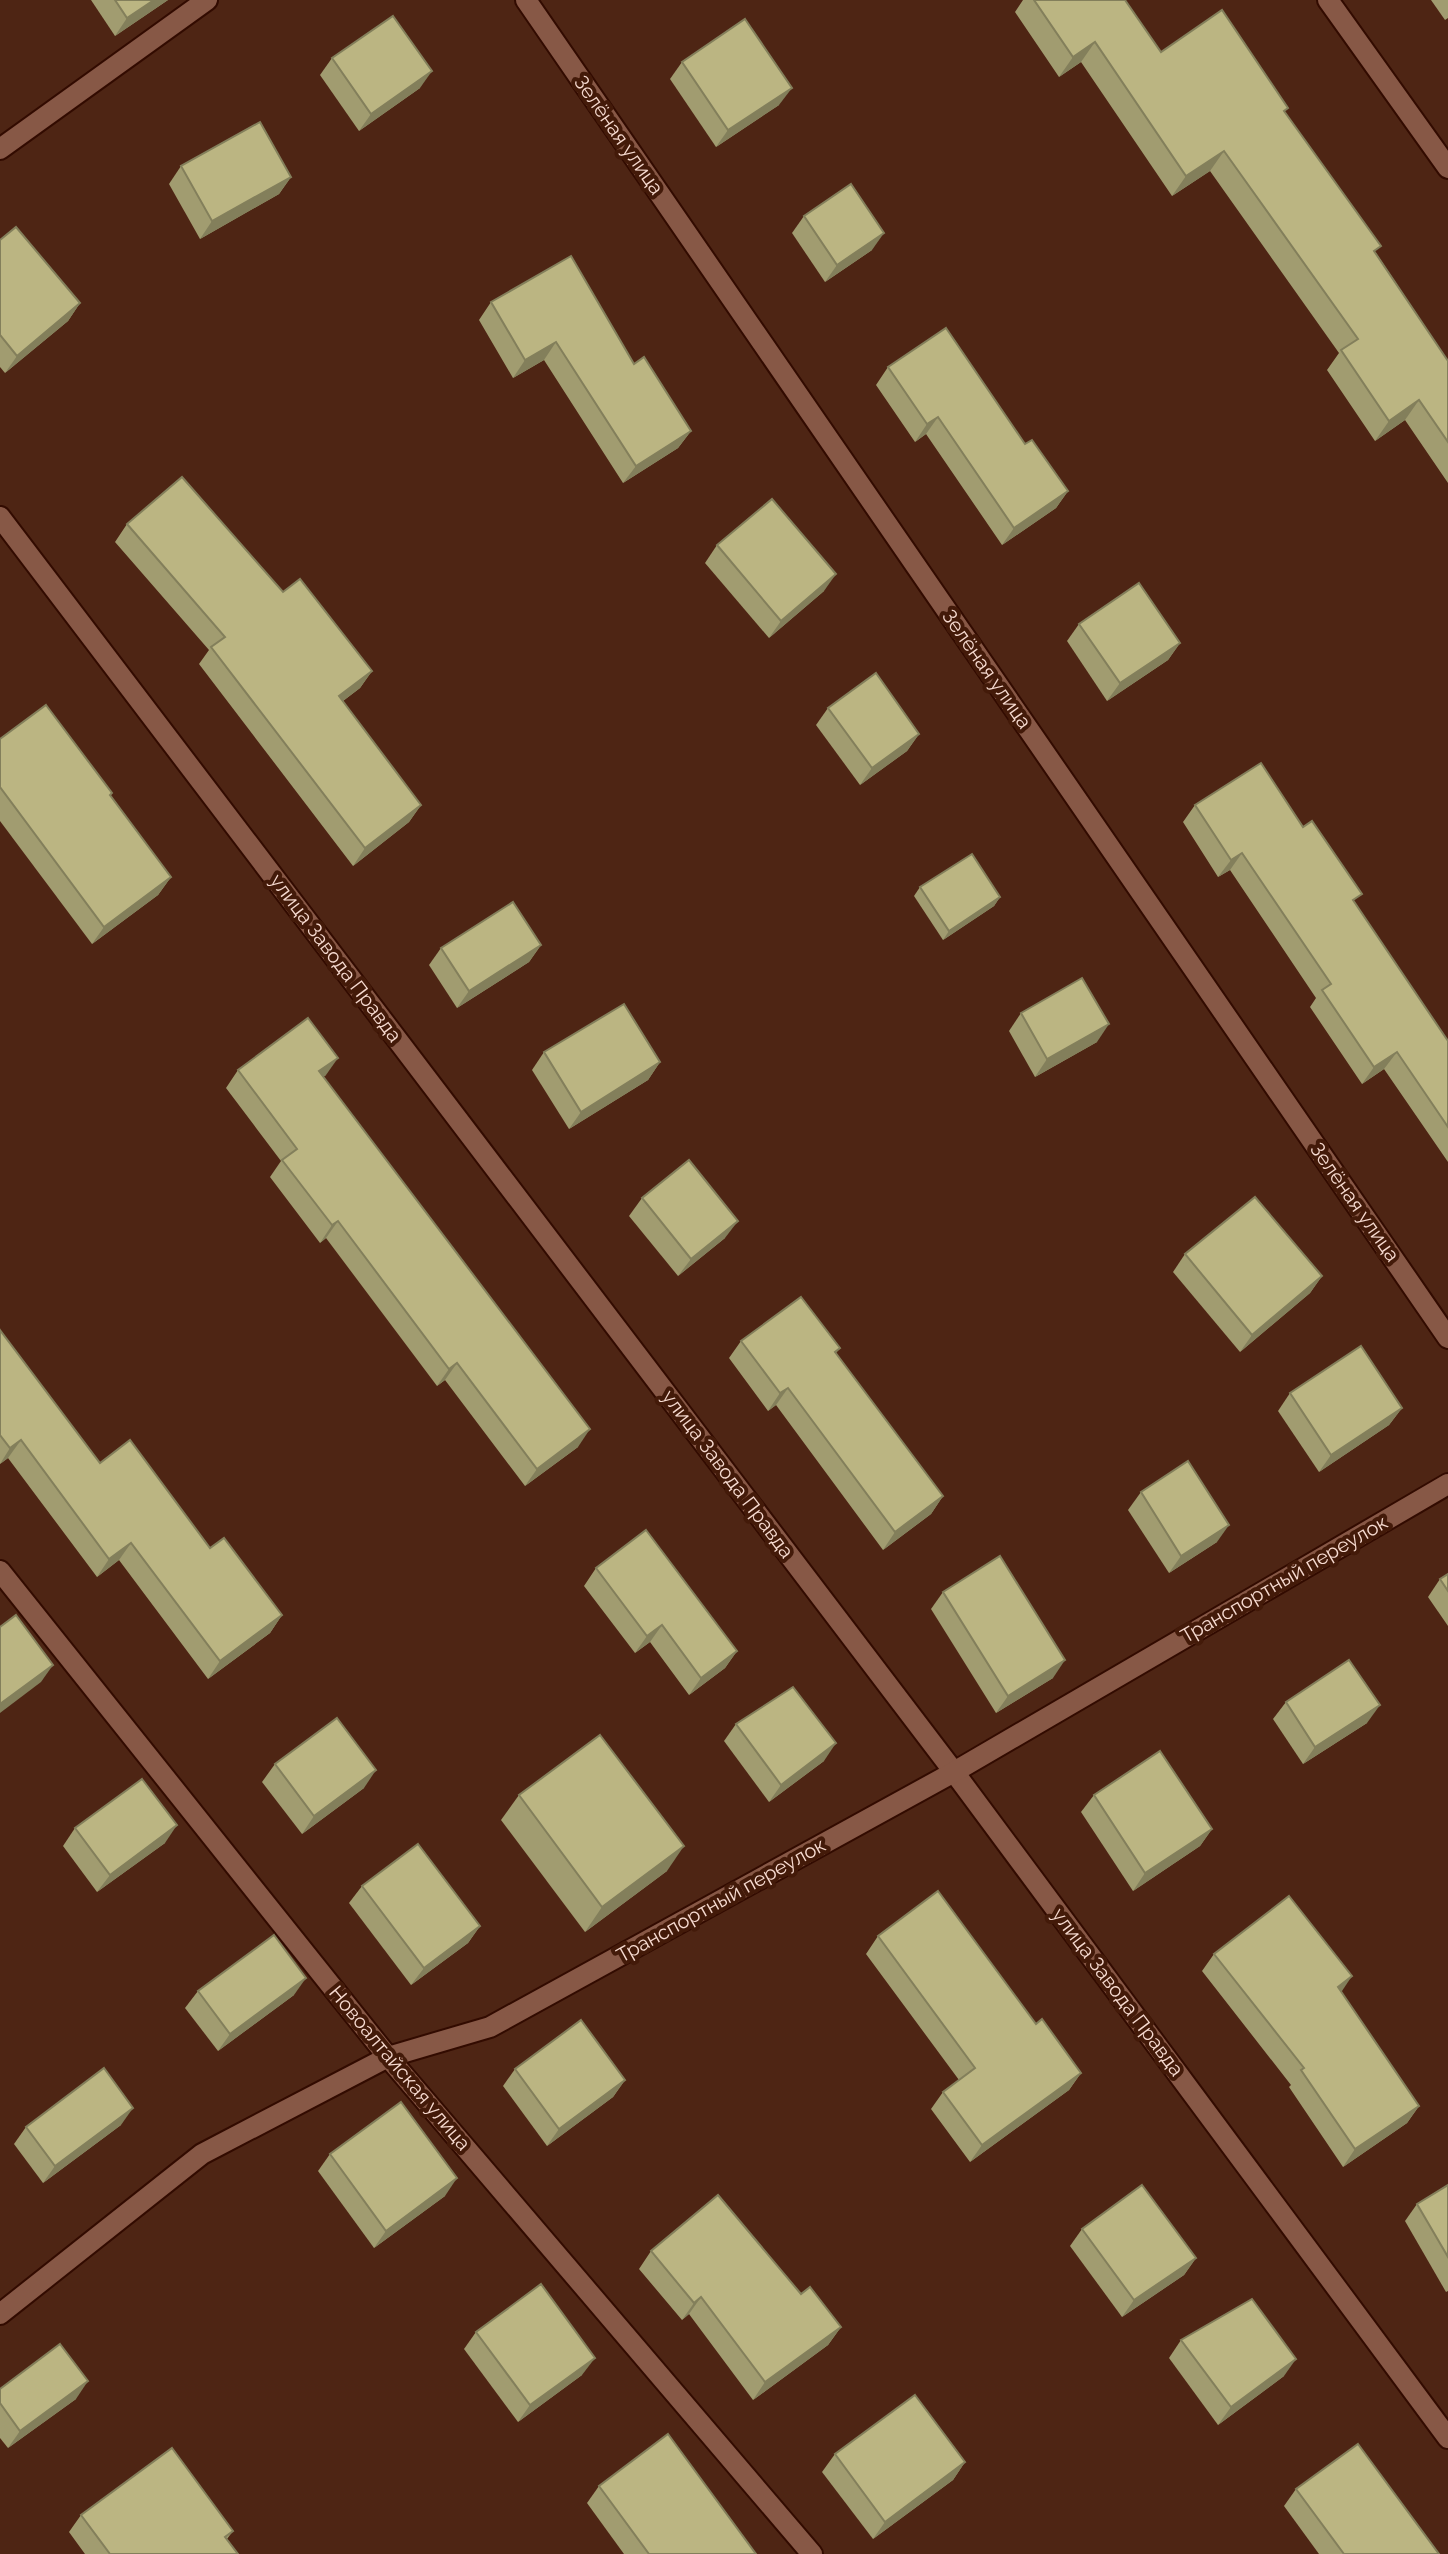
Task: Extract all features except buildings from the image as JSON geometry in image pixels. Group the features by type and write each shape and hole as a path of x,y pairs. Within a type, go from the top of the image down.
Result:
{"street":[{"path":"0,149 207,0"},
{"name":"Зелёная улица","path":"526,0 1448,1338"},
{"path":"1328,0 1448,168"},
{"name":"улица Завода Правда","path":"0,517 954,1772 1448,2438"},
{"name":"Транспортный переулок","path":"0,2314 202,2154 388,2057 490,2027 954,1772 1448,1484"},
{"name":"Новоалтайская улица","path":"0,1571 388,2057 812,2554"}]}
